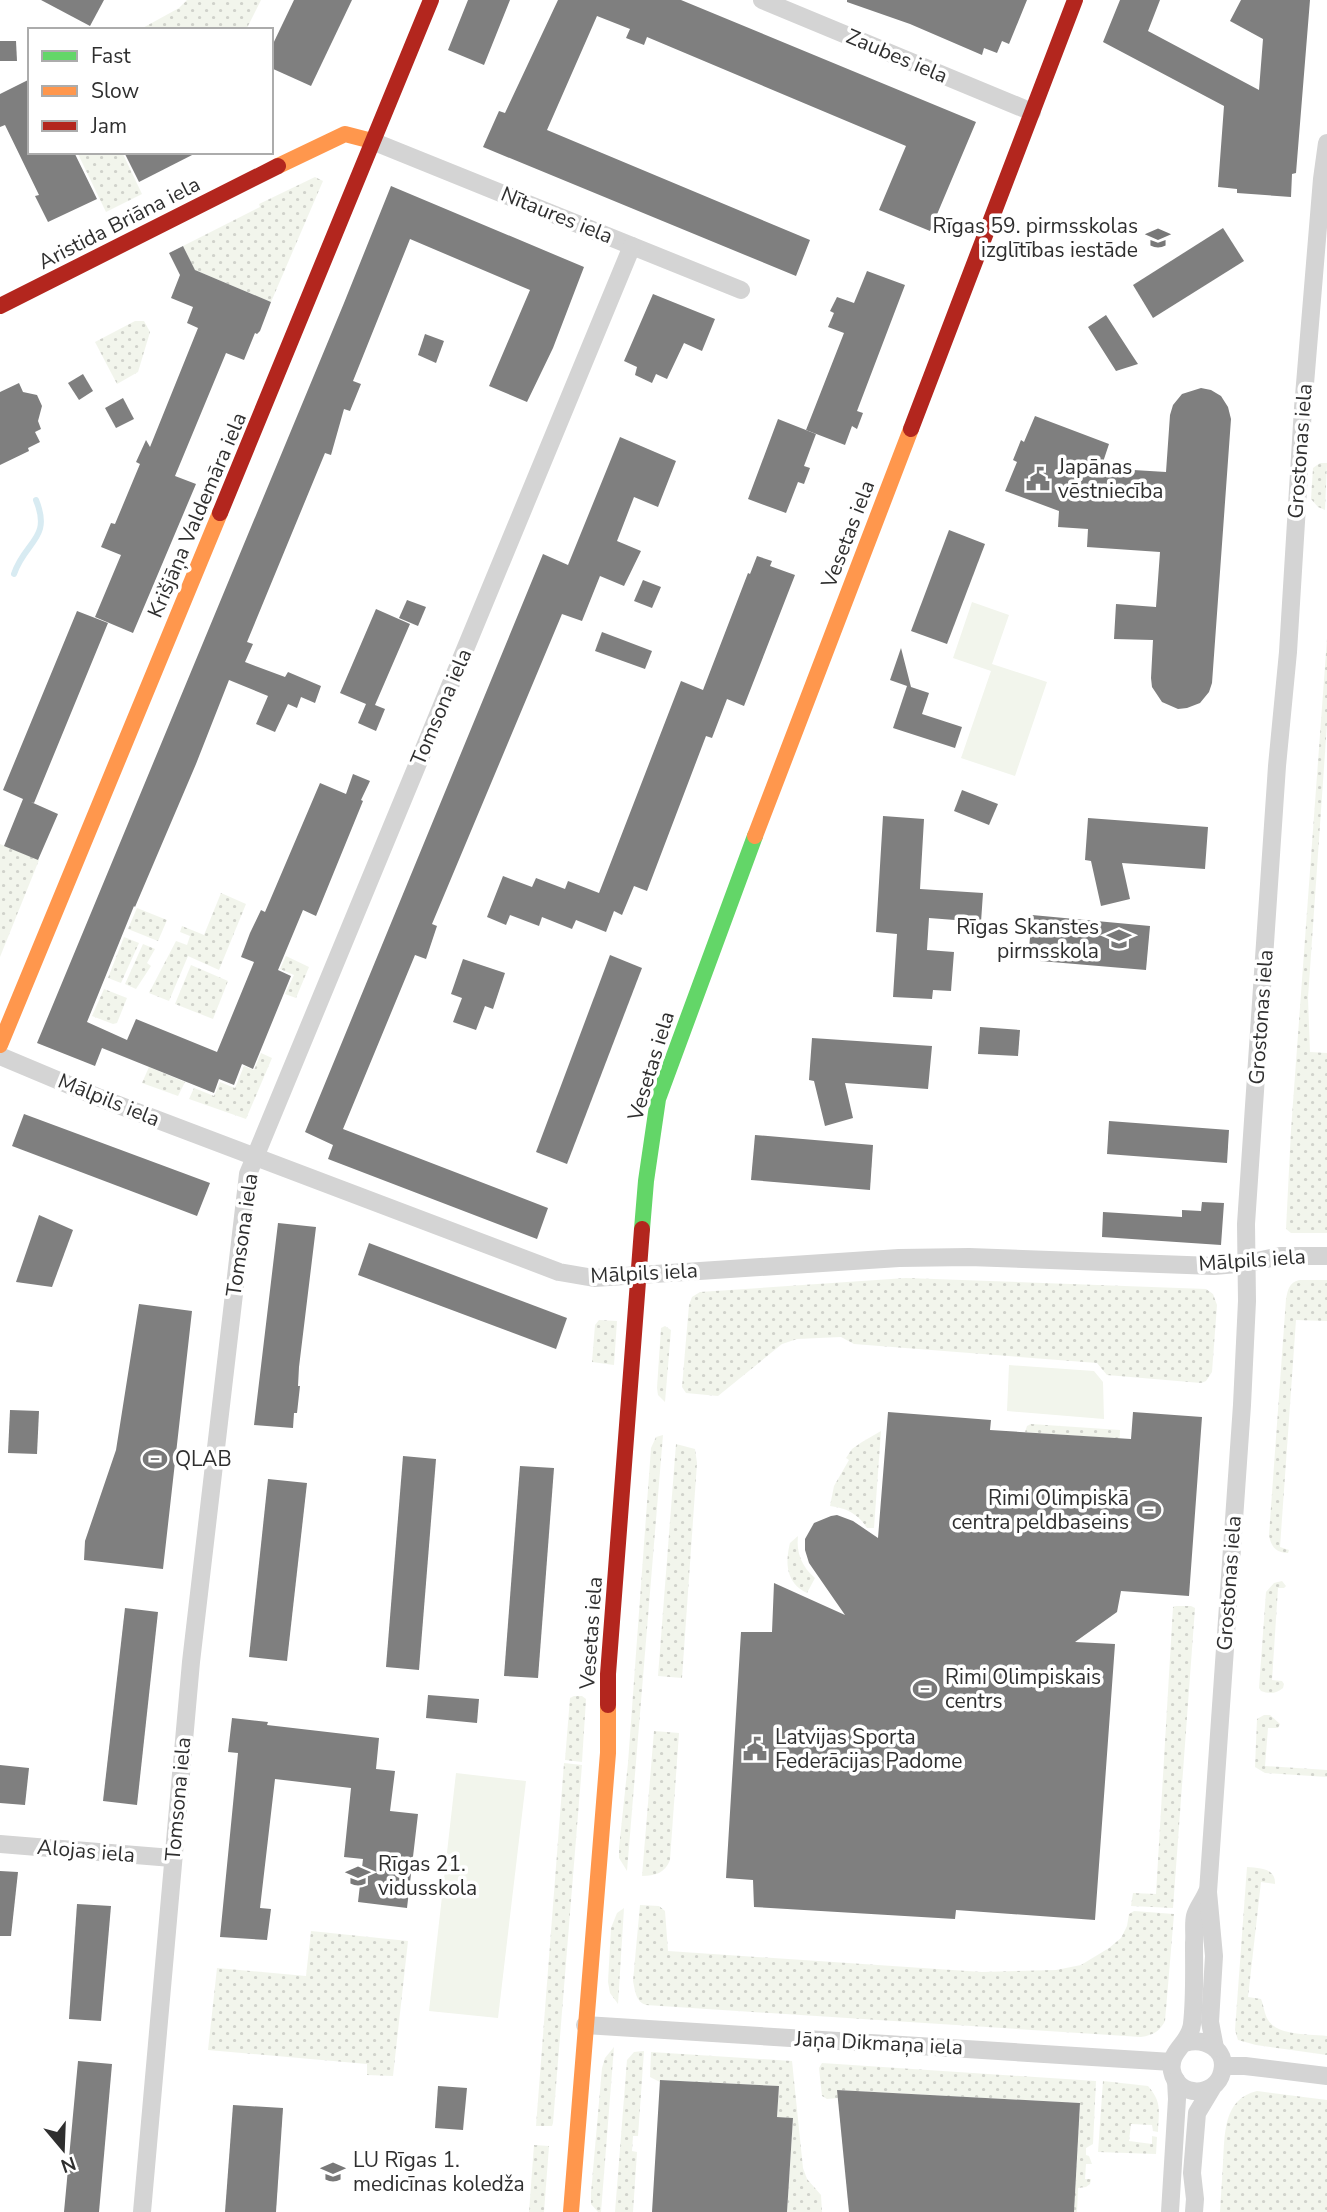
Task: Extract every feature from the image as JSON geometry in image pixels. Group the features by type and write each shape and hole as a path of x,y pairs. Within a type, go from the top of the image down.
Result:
{"street":[{"name":"Krišjāņa Valdemāra iela","path":"0,1045 431,0"},
{"name":"Zaubes iela","path":"762,0 1032,112"},
{"name":"Vesetas iela","path":"571,2212 608,1753 608,1674 649,1151 654,1118 664,1080 1075,0"},
{"name":"Aristida Briāna iela","path":"0,306 317,146 345,134 372,141"},
{"name":"Nītaures iela","path":"372,141 741,290"},
{"name":"Grostonas iela","path":"1216,2048 1210,2022 1214,1956 1208,1892 1242,1405 1248,1263 1246,1224 1313,279 1327,143"},
{"name":"Tomsona iela","path":"142,2212 192,1649 248,1174 632,246"},
{"name":"Mālpils iela","path":"0,1056 100,1098 559,1272 594,1278 899,1258 958,1257 1214,1266 1248,1263 1280,1256 1327,1256"},
{"name":"Alojas iela","path":"0,1844 172,1858"},
{"name":"Grostonas iela","path":"1185,2043 1191,2034 1195,1917 1208,1892"},
{"name":"Jāņa Dikmaņa iela","path":"585,2025 1172,2062"},
{"path":"1170,2212 1177,2099 1172,2062 1179,2048 1185,2043 1201,2040 1216,2048 1223,2059 1223,2066 1218,2082 1197,2113 1192,2173 1194,2212"},
{"path":"1223,2066 1245,2066 1327,2076"},
{"path":"1175,2080 1188,2091 1205,2091 1212,2088"}],"shaded area":[{"path":"187,0 261,0 247,28 143,28 179,8"},
{"path":"78,154 123,154 142,194 106,212"},
{"path":"315,177 323,181 271,302 195,270 183,246"},
{"path":"135,321 144,321 150,332 138,372 117,384 95,342"},
{"path":"1320,463 1327,463 1325,510 1311,499 1313,468"},
{"path":"972,602 1009,615 992,664 1047,682 1015,776 961,758 991,671 953,658"},
{"path":"1327,639 1327,724 1308,998 1310,1052 1327,1053 1327,1233 1291,1233 1286,1229 1291,1130"},
{"path":"0,844 39,860 0,957"},
{"path":"221,893 246,904 219,970 188,956 169,1001 149,993 176,941 187,945 190,936 180,932 182,926 204,935"},
{"path":"137,908 167,920 158,941 128,929"},
{"path":"124,937 139,943 121,983 108,978"},
{"path":"143,944 155,949 147,963 151,966 136,989 125,984"},
{"path":"286,956 309,967 296,998 285,994 294,975 280,969"},
{"path":"191,965 228,981 213,1019 175,1004"},
{"path":"104,989 127,998 117,1023 92,1016"},
{"path":"261,1053 272,1058 246,1119 189,1099 194,1088 214,1096 220,1082 235,1088 244,1066 254,1070"},
{"path":"149,1067 185,1082 178,1096 142,1083"},
{"path":"906,1278 1206,1289 1213,1294 1217,1305 1212,1372 1206,1381 1201,1383 1107,1375 1097,1363 854,1344 841,1337 797,1339 782,1344 718,1396 686,1393 682,1387 689,1305 692,1297 700,1292"},
{"path":"1299,1280 1327,1280 1327,1321 1296,1320 1280,1547 1289,1550 1288,1553 1275,1548 1269,1535 1286,1299 1290,1287"},
{"path":"599,1320 617,1321 614,1365 592,1362 595,1325"},
{"path":"665,1326 671,1330 665,1402 658,1395 657,1388 661,1328"},
{"path":"1009,1365 1094,1371 1103,1382 1104,1419 1007,1411"},
{"path":"1031,1424 1120,1430 1119,1451 1108,1438 1025,1432"},
{"path":"881,1431 874,1528 867,1528 852,1512 830,1506 834,1486 849,1460 846,1458 852,1449"},
{"path":"663,1435 627,1871 619,1858 619,1848 628,1763 651,1448 656,1437"},
{"path":"676,1444 695,1449 697,1463 682,1678 658,1676"},
{"path":"798,1536 801,1559 815,1578 807,1593 795,1584 789,1572 790,1543"},
{"path":"1282,1581 1286,1586 1278,1588 1272,1680 1282,1681 1284,1684 1278,1691 1267,1693 1259,1688 1266,1592 1274,1583"},
{"path":"1173,1607 1195,1608 1173,1908 1131,1906 1133,1893 1156,1894"},
{"path":"574,1696 586,1699 582,1762 565,1760 570,1698"},
{"path":"1270,1715 1280,1724 1278,1728 1268,1728 1265,1766 1327,1770 1327,1777 1265,1773 1255,1767 1257,1719"},
{"path":"654,1731 679,1733 670,1860 659,1873 642,1876"},
{"path":"564,1763 582,1765 553,2123 552,2126 536,2126"},
{"path":"456,1773 526,1781 498,2018 429,2011"},
{"path":"1247,1867 1270,1872 1275,1879 1275,1884 1261,1882 1248,1997 1261,1999 1268,2020 1279,2029 1327,2036 1327,2055 1238,2040 1235,2030"},
{"path":"640,1905 659,1906 665,1911 668,1951 982,1972 1056,1970 1081,1965 1121,1938 1129,1914 1134,1911 1174,1914 1165,2021 1155,2032 1141,2037 646,2005 638,1999 633,1981"},
{"path":"624,1908 618,2004 610,1993 608,1982 611,1928 617,1913"},
{"path":"311,1931 408,1941 393,2076 367,2075 367,2064 208,2050 217,1968 306,1976"},
{"path":"614,2047 601,2212 598,2212 591,2204 591,2193 602,2068 605,2058"},
{"path":"644,2051 638,2136 633,2136 632,2151 637,2152 633,2212 615,2212 627,2060 634,2052"},
{"path":"651,2052 792,2061 803,2168 807,2179 821,2195 822,2212 787,2212 793,2118 777,2117 779,2086 660,2082 650,2077"},
{"path":"822,2063 1096,2081 1093,2144 1086,2148 1086,2155 1092,2164 1086,2164 1085,2179 1091,2179 1086,2187 1078,2188 1077,2212 1074,2212 1080,2103 837,2090 838,2098 827,2099 822,2096 819,2068"},
{"path":"1103,2081 1148,2086 1156,2097 1159,2107 1158,2132 1153,2131 1152,2125 1131,2124 1129,2141 1152,2144 1152,2136 1157,2137 1156,2154 1098,2152"},
{"path":"1257,2091 1327,2100 1327,2212 1220,2212 1224,2140 1228,2119 1238,2101"},
{"path":"534,2145 549,2146 544,2212 529,2212"}],"building":[{"path":"41,0 104,0 90,26"},
{"path":"294,0 352,0 311,86 273,69 273,44"},
{"path":"468,0 510,0 484,65 448,50"},
{"path":"558,0 681,0 976,122 930,231 879,210 906,146 647,37 644,45 626,38 630,29 597,16 547,130 810,240 796,276 483,147 499,111 505,113"},
{"path":"847,0 1027,0 1009,44 1002,41 997,53 984,48 982,55"},
{"path":"1120,0 1160,0 1148,31 1259,90 1263,39 1230,21 1241,0 1310,0 1296,173 1292,174 1291,197 1237,193 1237,189 1218,187 1224,106 1103,42"},
{"path":"0,41 16,41 17,61 0,61"},
{"path":"28,80 28,154 75,154 97,199 48,222 35,196 39,195 5,125 0,127 0,94"},
{"path":"125,154 194,154 139,182"},
{"path":"391,186 584,267 553,348 527,402 489,386 530,290 410,239 353,381 361,384 350,411 344,409 331,455 325,453 247,642 253,644 245,662 285,677 288,672 321,686 315,703 301,697 297,708 288,704 275,732 256,724 268,696 229,680 87,1022 127,1040 136,1019 217,1052 254,962 241,957 250,933 261,910 265,912 320,783 346,794 353,774 370,781 361,800 363,801 316,916 303,910 278,970 291,976 253,1069 242,1064 234,1085 219,1079 214,1093 102,1048 95,1066 37,1043"},
{"path":"1223,228 1244,261 1153,318 1133,285"},
{"path":"183,246 195,270 271,302 260,331 255,333 244,360 226,353 175,476 196,484 133,633 95,617 121,555 101,547 111,523 115,524 140,464 136,462 146,440 150,447 198,328 187,323 193,307 171,298 180,275 169,253"},
{"path":"867,271 905,285 857,411 863,413 857,429 852,426 845,445 806,430 844,333 828,327 834,313 830,311 837,297 854,303"},
{"path":"653,294 715,319 702,351 684,343 667,379 656,374 652,383 635,375 637,367 624,361"},
{"path":"1106,315 1138,364 1116,371 1088,327"},
{"path":"425,334 444,341 436,363 418,355"},
{"path":"83,374 93,391 79,400 68,383"},
{"path":"19,383 23,392 37,395 42,406 38,421 41,429 35,432 40,442 28,448 29,451 0,465 0,392"},
{"path":"1201,388 1221,396 1231,419 1212,683 1200,703 1178,709 1162,702 1152,687 1153,640 1114,639 1116,604 1156,607 1160,552 1087,547 1088,529 1058,527 1059,511 1005,491 1017,462 1013,460 1021,440 1024,442 1035,416 1109,444 1101,468 1166,472 1173,405 1182,394"},
{"path":"123,398 134,419 116,428 105,408"},
{"path":"778,419 816,434 804,466 810,468 804,484 798,482 786,513 748,499"},
{"path":"620,437 676,461 658,507 634,497 617,541 641,551 624,586 600,576 582,621 562,614 432,924 437,926 426,959 415,955 343,1129 548,1208 537,1239 328,1159 333,1145 305,1132 543,554 568,565"},
{"path":"949,530 985,544 947,644 911,631"},
{"path":"757,556 772,561 770,566 795,575 744,706 727,699 712,738 706,736 647,891 634,886 622,915 614,911 606,932 576,920 572,929 542,917 539,926 510,915 506,925 487,917 503,876 532,887 536,878 565,889 568,881 599,893 681,681 703,690"},
{"path":"643,580 661,587 652,608 634,601"},
{"path":"407,600 426,607 418,626 399,618"},
{"path":"376,609 410,624 375,705 385,709 376,731 358,723 366,704 340,693"},
{"path":"77,611 108,623 34,803 31,802 58,814 38,860 4,846 23,799 3,790"},
{"path":"602,632 652,651 645,669 595,651"},
{"path":"901,648 911,687 929,693 922,714 962,727 955,748 893,728 907,686 890,680"},
{"path":"962,790 998,804 989,825 954,811"},
{"path":"883,816 924,819 920,889 983,893 981,922 929,918 927,950 954,952 951,991 933,990 932,999 893,997 897,934 876,932"},
{"path":"1088,818 1208,827 1205,869 1122,863 1130,899 1101,906 1091,861 1085,860"},
{"path":"1032,915 1150,926 1146,970 1028,960"},
{"path":"610,955 642,968 567,1164 536,1152"},
{"path":"463,959 505,973 493,1009 485,1006 476,1030 453,1022 462,998 451,994"},
{"path":"980,1027 1020,1030 1018,1056 978,1054"},
{"path":"812,1038 932,1046 928,1089 845,1083 853,1118 825,1126 814,1081 809,1080"},
{"path":"24,1114 210,1183 197,1216 12,1146"},
{"path":"1109,1121 1229,1130 1227,1163 1107,1154"},
{"path":"755,1135 873,1145 870,1190 751,1180"},
{"path":"1202,1202 1224,1203 1221,1245 1102,1237 1103,1212 1182,1217 1182,1210 1201,1211"},
{"path":"39,1215 73,1230 52,1287 16,1282"},
{"path":"278,1223 316,1227 299,1367 297,1413 294,1413 293,1428 254,1425"},
{"path":"369,1243 567,1318 556,1349 358,1275"},
{"path":"139,1304 192,1311 163,1569 84,1560 85,1541 116,1450"},
{"path":"10,1410 39,1411 37,1454 8,1453"},
{"name":"Rimi Olimpiskais centrs","path":"888,1412 991,1420 990,1430 1131,1439 1133,1412 1202,1417 1189,1596 1121,1591 1117,1612 1075,1642 1115,1644 1095,1920 956,1910 955,1919 754,1907 753,1880 726,1878 741,1632 772,1632 774,1583 845,1615 809,1563 805,1539 814,1523 837,1515 853,1521 878,1538"},
{"path":"403,1456 436,1459 419,1670 386,1667"},
{"path":"520,1466 554,1468 538,1678 504,1676"},
{"path":"268,1479 307,1483 287,1661 249,1657"},
{"path":"125,1608 158,1612 137,1805 103,1801"},
{"path":"428,1695 479,1699 477,1723 426,1718"},
{"path":"232,1718 268,1722 267,1725 379,1738 376,1769 395,1771 390,1811 418,1814 407,1908 358,1902 363,1859 344,1857 351,1788 275,1779 260,1908 271,1909 267,1940 220,1937 238,1753 228,1752"},
{"path":"0,1765 29,1768 25,1805 0,1803"},
{"path":"0,1871 18,1872 11,1936 0,1936"},
{"path":"77,1904 111,1906 101,2021 69,2019"},
{"path":"78,2061 112,2064 99,2212 64,2212"},
{"path":"660,2080 779,2086 777,2117 793,2118 787,2212 652,2212"},
{"path":"438,2086 467,2088 463,2130 435,2128"},
{"path":"837,2090 1080,2103 1074,2212 849,2212"},
{"path":"233,2105 283,2108 276,2212 225,2212"}],"waterway":[{"path":"14,574 39,532 41,523 36,500"}],"traffic: fast":[{"path":"642,1229 658,1099 755,836"}],"traffic: slow":[{"path":"278,166 345,134 372,141"},
{"path":"755,836 911,429"},
{"path":"0,1045 220,513"},
{"path":"571,2212 608,1753 608,1705"}],"traffic: jam":[{"path":"220,513 431,0"},
{"path":"911,429 1075,0"},
{"path":"0,306 278,166"},
{"path":"608,1705 608,1674 642,1229"}],"place":[{"name":"Rīgas 59. pirmsskolas izglītības iestāde","path":"1158,238"},
{"name":"Japānas vēstniecība","path":"1038,479"},
{"name":"Rīgas Skanstes pirmsskola","path":"1119,939"},
{"name":"QLAB","path":"155,1459"},
{"name":"Rimi Olimpiskā centra peldbaseins","path":"1149,1510"},
{"name":"Rimi Olimpiskais centrs","path":"925,1689"},
{"name":"Latvijas Sporta Federācijas Padome","path":"755,1749"},
{"name":"Rīgas 21. vidusskola","path":"358,1876"},
{"name":"LU Rīgas 1. medicīnas koledža","path":"333,2172"}]}
